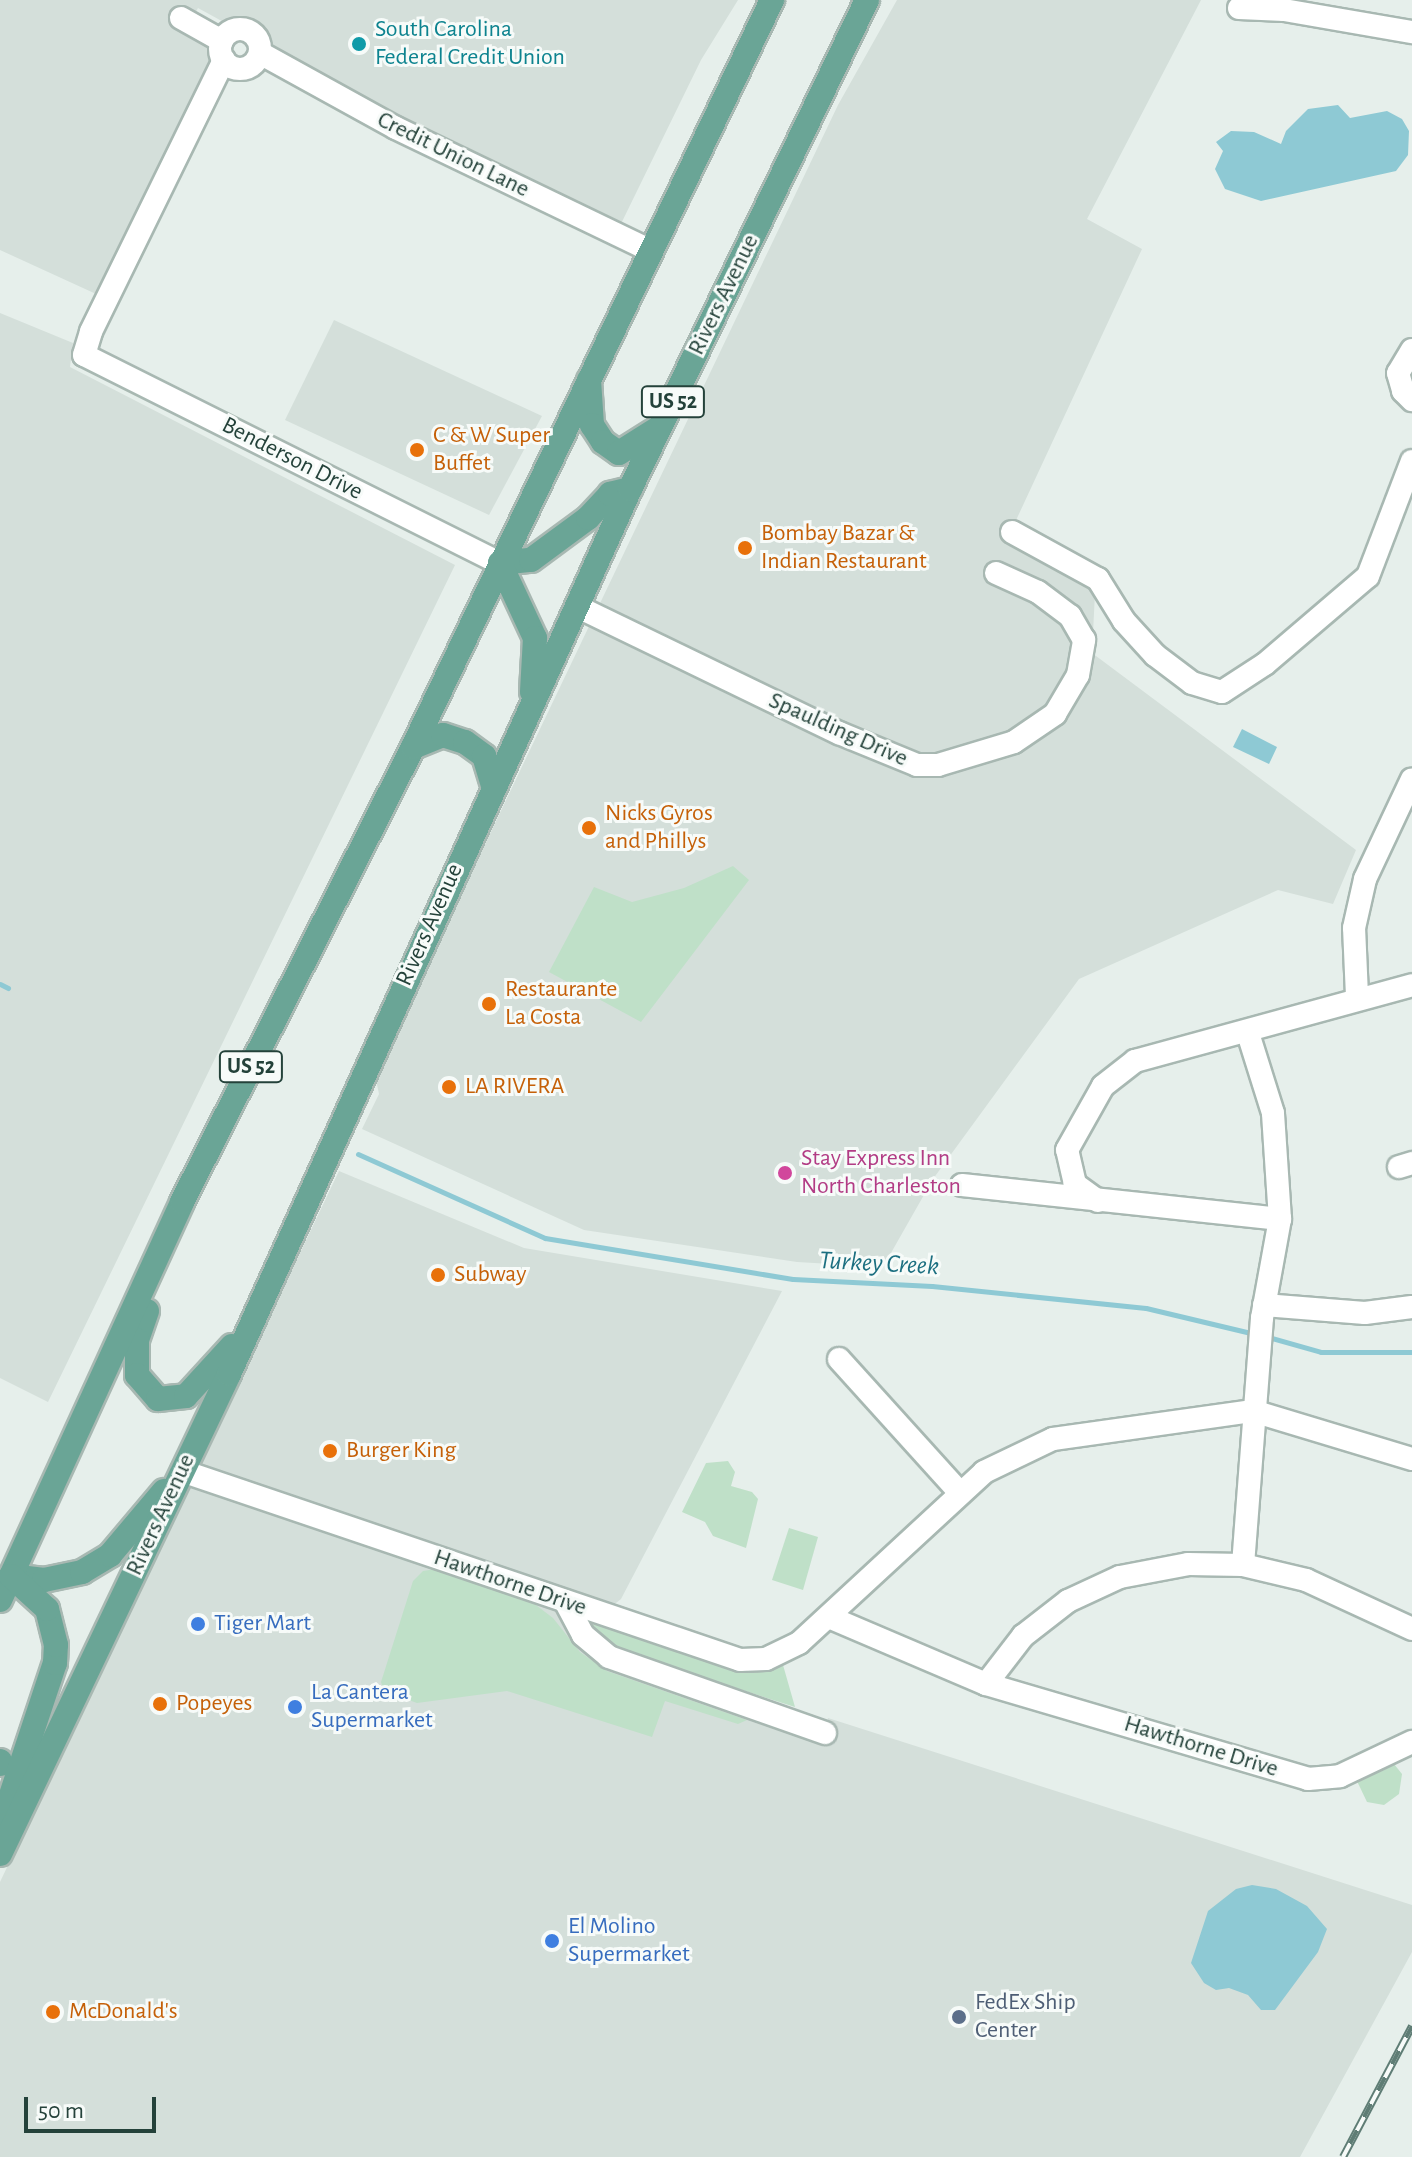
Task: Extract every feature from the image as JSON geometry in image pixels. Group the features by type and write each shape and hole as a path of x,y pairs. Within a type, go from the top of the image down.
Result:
{"main road":[{"name":"US 52","path":"0,1600 4,1573 182,1202 413,747 772,0"},
{"name":"Rivers Avenue","path":"0,1854 251,1323 630,489 867,0"},
{"path":"590,374 588,402 603,442 619,453 661,426"},
{"path":"532,703 535,638 500,563 531,560 588,518 610,494 630,489"},
{"path":"413,747 443,735 465,742 484,756 493,786"},
{"path":"182,1202 137,1340 140,1382 158,1399 186,1396 251,1323"},
{"path":"4,1573 44,1580 93,1566 110,1555 182,1471"},
{"path":"0,1829 55,1663 56,1645 47,1609 4,1573"}],"street":[{"path":"1239,8 1284,5 1412,32"},
{"path":"181,18 241,69 253,64 260,53 258,40 249,31 236,29 223,51"},
{"name":"Benderson Drive","path":"223,51 91,332 84,355 500,563"},
{"name":"Credit Union Lane","path":"260,53 396,128 650,250"},
{"path":"1412,350 1398,373 1403,391 1412,400"},
{"path":"1012,532 1098,579 1124,621 1155,655 1192,683 1222,692 1265,664 1368,576 1412,461"},
{"name":"Spaulding Drive","path":"578,607 839,733 917,765 938,765 975,758 1014,742 1055,714 1078,675 1084,640 1070,616 1038,592 996,573"},
{"path":"1357,996 1354,928 1365,879 1412,779"},
{"path":"1098,1201 1075,1184 1067,1150 1103,1086 1135,1061 1248,1033 1357,996 1412,985"},
{"path":"1243,1565 1263,1312 1280,1219 1273,1113 1248,1033"},
{"path":"962,1185 1280,1219"},
{"path":"1263,1312 1365,1313 1412,1307"},
{"path":"839,1359 960,1493"},
{"name":"Hawthorne Drive","path":"182,1471 740,1660 766,1659 799,1643 831,1618 896,1549 984,1472 1053,1439 1253,1411 1412,1459"},
{"path":"986,1684 1023,1636 1081,1595 1120,1577 1174,1567 1243,1565 1306,1580 1412,1629"},
{"path":"565,1601 583,1635 609,1657 825,1733"},
{"name":"Hawthorne Drive","path":"831,1618 986,1684 1308,1779 1340,1776 1412,1742"}],"shaded area":[{"path":"0,0 738,0 701,60 616,234 276,49 254,21 229,25 198,8 186,30 212,45 215,64 107,299 0,250"},
{"path":"897,0 1201,0 1087,219 1142,249 1005,544 1070,571 1095,593 1092,653 1356,850 1333,904 1278,890 1079,979 933,1179 883,1267 797,1262 584,1230 362,1129 379,1094 376,1080 443,932 838,105"},
{"path":"0,313 73,343 70,367 455,565 48,1402 0,1378"},
{"path":"334,320 542,416 489,515 285,420"},
{"path":"339,1171 524,1248 782,1291 621,1599 602,1614 566,1602 583,1635 825,1732 828,1718 1412,1905 1412,1952 1300,2157 0,2157 0,1882"}],"green space":[{"path":"733,866 749,880 641,1022 549,972 594,887 632,902 684,888"},
{"path":"728,1461 735,1472 731,1486 752,1492 758,1499 746,1548 713,1536 705,1522 682,1512 706,1463"},
{"path":"789,1528 818,1537 803,1590 772,1580"},
{"path":"436,1569 528,1599 553,1618 580,1652 607,1671 747,1720 738,1724 665,1701 652,1737 507,1691 417,1703 384,1691 381,1682 413,1581 423,1571"},
{"path":"596,1621 781,1658 795,1707 621,1651 599,1637 591,1627"},
{"path":"1394,1764 1402,1774 1399,1794 1384,1805 1367,1802 1356,1779"}],"water":[{"path":"1338,105 1350,118 1387,111 1402,119 1409,131 1408,155 1396,171 1261,201 1225,189 1215,169 1223,151 1216,142 1231,131 1254,132 1281,144 1286,131 1308,109"},
{"path":"1242,729 1277,747 1269,764 1233,747"},
{"path":"1252,1885 1276,1889 1307,1906 1327,1929 1318,1952 1275,2010 1261,2010 1248,1995 1229,1988 1216,1990 1204,1983 1191,1963 1208,1911 1236,1889"}],"waterway":[{"name":"Turkey Creek","path":"0,984 8,988"},
{"name":"Turkey Creek","path":"358,1154 545,1238 793,1279 932,1286 1146,1308 1255,1334"},
{"name":"Turkey Creek","path":"1265,1336 1321,1352 1412,1352"}],"railway":[{"path":"1343,2157 1412,2026"}],"place":[{"name":"South Carolina Federal Credit Union","path":"359,44"},
{"name":"C & W Super Buffet","path":"417,450"},
{"name":"Bombay Bazar & Indian Restaurant","path":"745,548"},
{"name":"Nicks Gyros and Phillys","path":"589,828"},
{"name":"Restaurante La Costa","path":"489,1004"},
{"name":"LA RIVERA","path":"449,1087"},
{"name":"Stay Express Inn North Charleston","path":"785,1173"},
{"name":"Subway","path":"438,1275"},
{"name":"Burger King","path":"330,1451"},
{"name":"Tiger Mart","path":"198,1624"},
{"name":"Popeyes","path":"160,1704"},
{"name":"La Cantera Supermarket","path":"295,1707"},
{"name":"El Molino Supermarket","path":"552,1941"},
{"name":"McDonald's","path":"53,2012"},
{"name":"FedEx Ship Center","path":"959,2017"}]}
